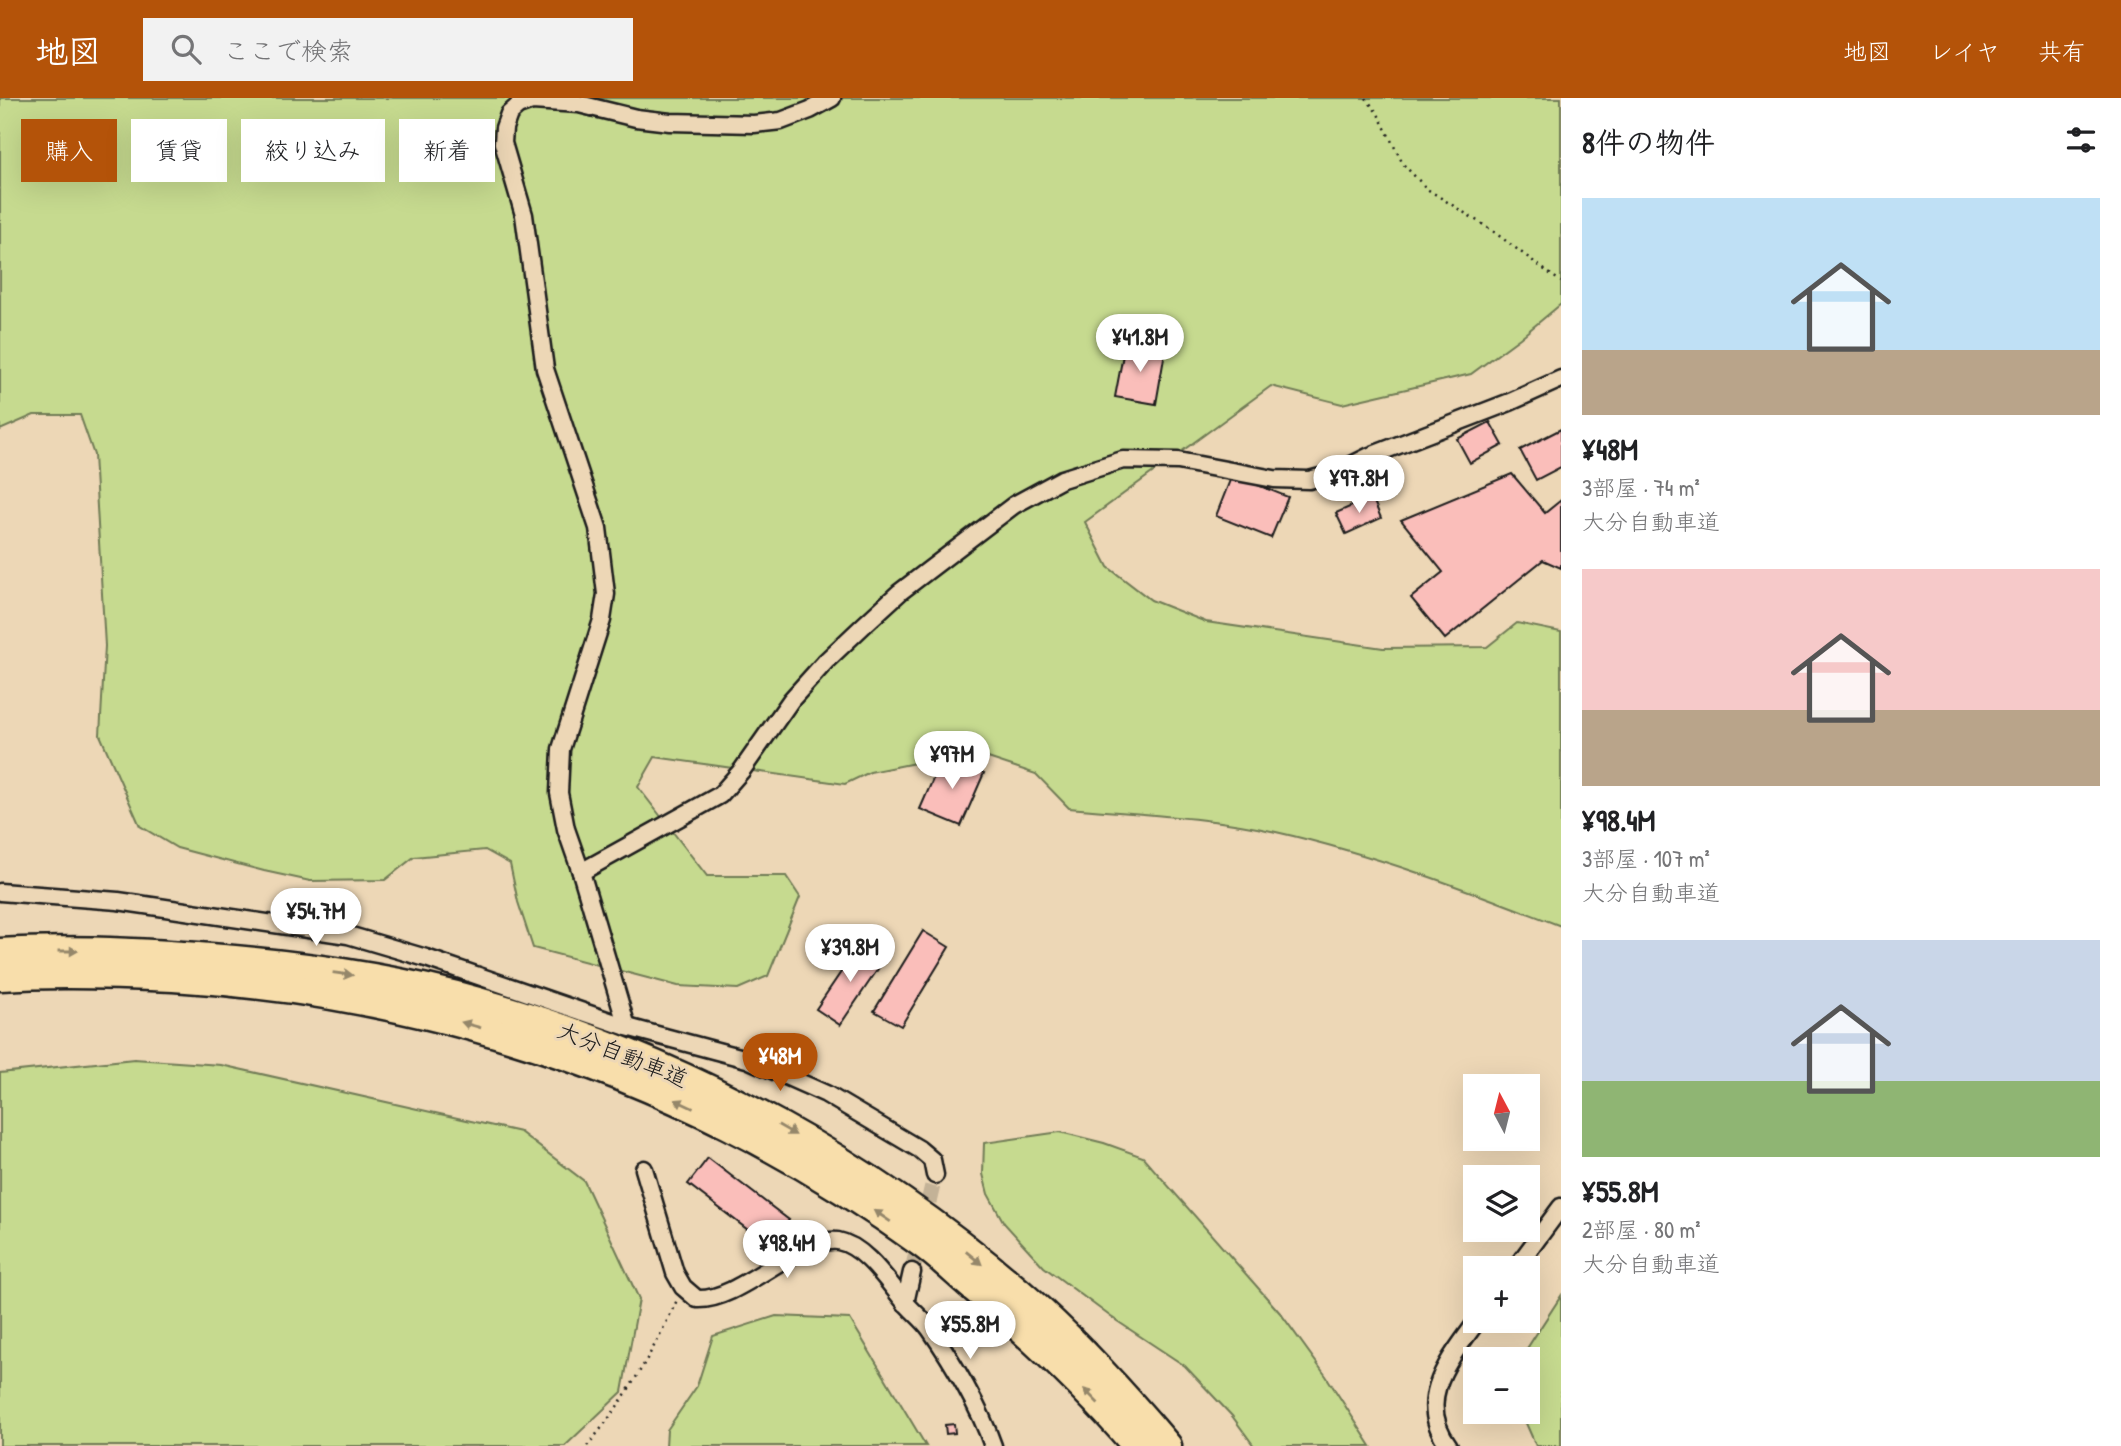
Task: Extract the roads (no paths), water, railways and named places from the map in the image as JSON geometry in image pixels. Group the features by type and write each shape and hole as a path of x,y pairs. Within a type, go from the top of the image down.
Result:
{"highway":[{"name":"大分自動車道","path":"0,953 121,951 252,961 368,977 476,1001 569,1031 668,1070 767,1119 848,1164 936,1226 1041,1312 1125,1397 1167,1446"},
{"name":"大分自動車道","path":"0,976 119,974 247,982 362,1000 468,1024 563,1054 656,1091 756,1138 834,1184 925,1245 1025,1330 1137,1446"}],"street":[{"path":"627,1027 566,829 558,793 561,748 602,620 606,594 598,528 545,369 524,215 503,143 503,128 509,114 518,106 532,102 579,104 636,118 670,122 754,124 781,121 832,98"},
{"path":"581,873 720,795 742,770 791,700 826,661 864,625 900,592 1014,505 1062,479 1123,460 1178,461 1274,479 1309,480 1336,473 1370,456 1510,402 1561,379"},
{"path":"0,892 118,901 348,934 627,1027 747,1059 826,1094 919,1149 932,1160 935,1175"},
{"path":"644,1169 668,1254 683,1287 697,1299 717,1297 803,1249 837,1241 855,1249 885,1276 905,1303 929,1327 984,1418 993,1446"},
{"path":"1525,1256 1561,1207"},
{"path":"905,1303 912,1272"},
{"path":"1449,1446 1438,1431 1434,1398 1447,1362 1468,1333"}],"tunnel":[{"path":"912,1272 935,1175"}]}
